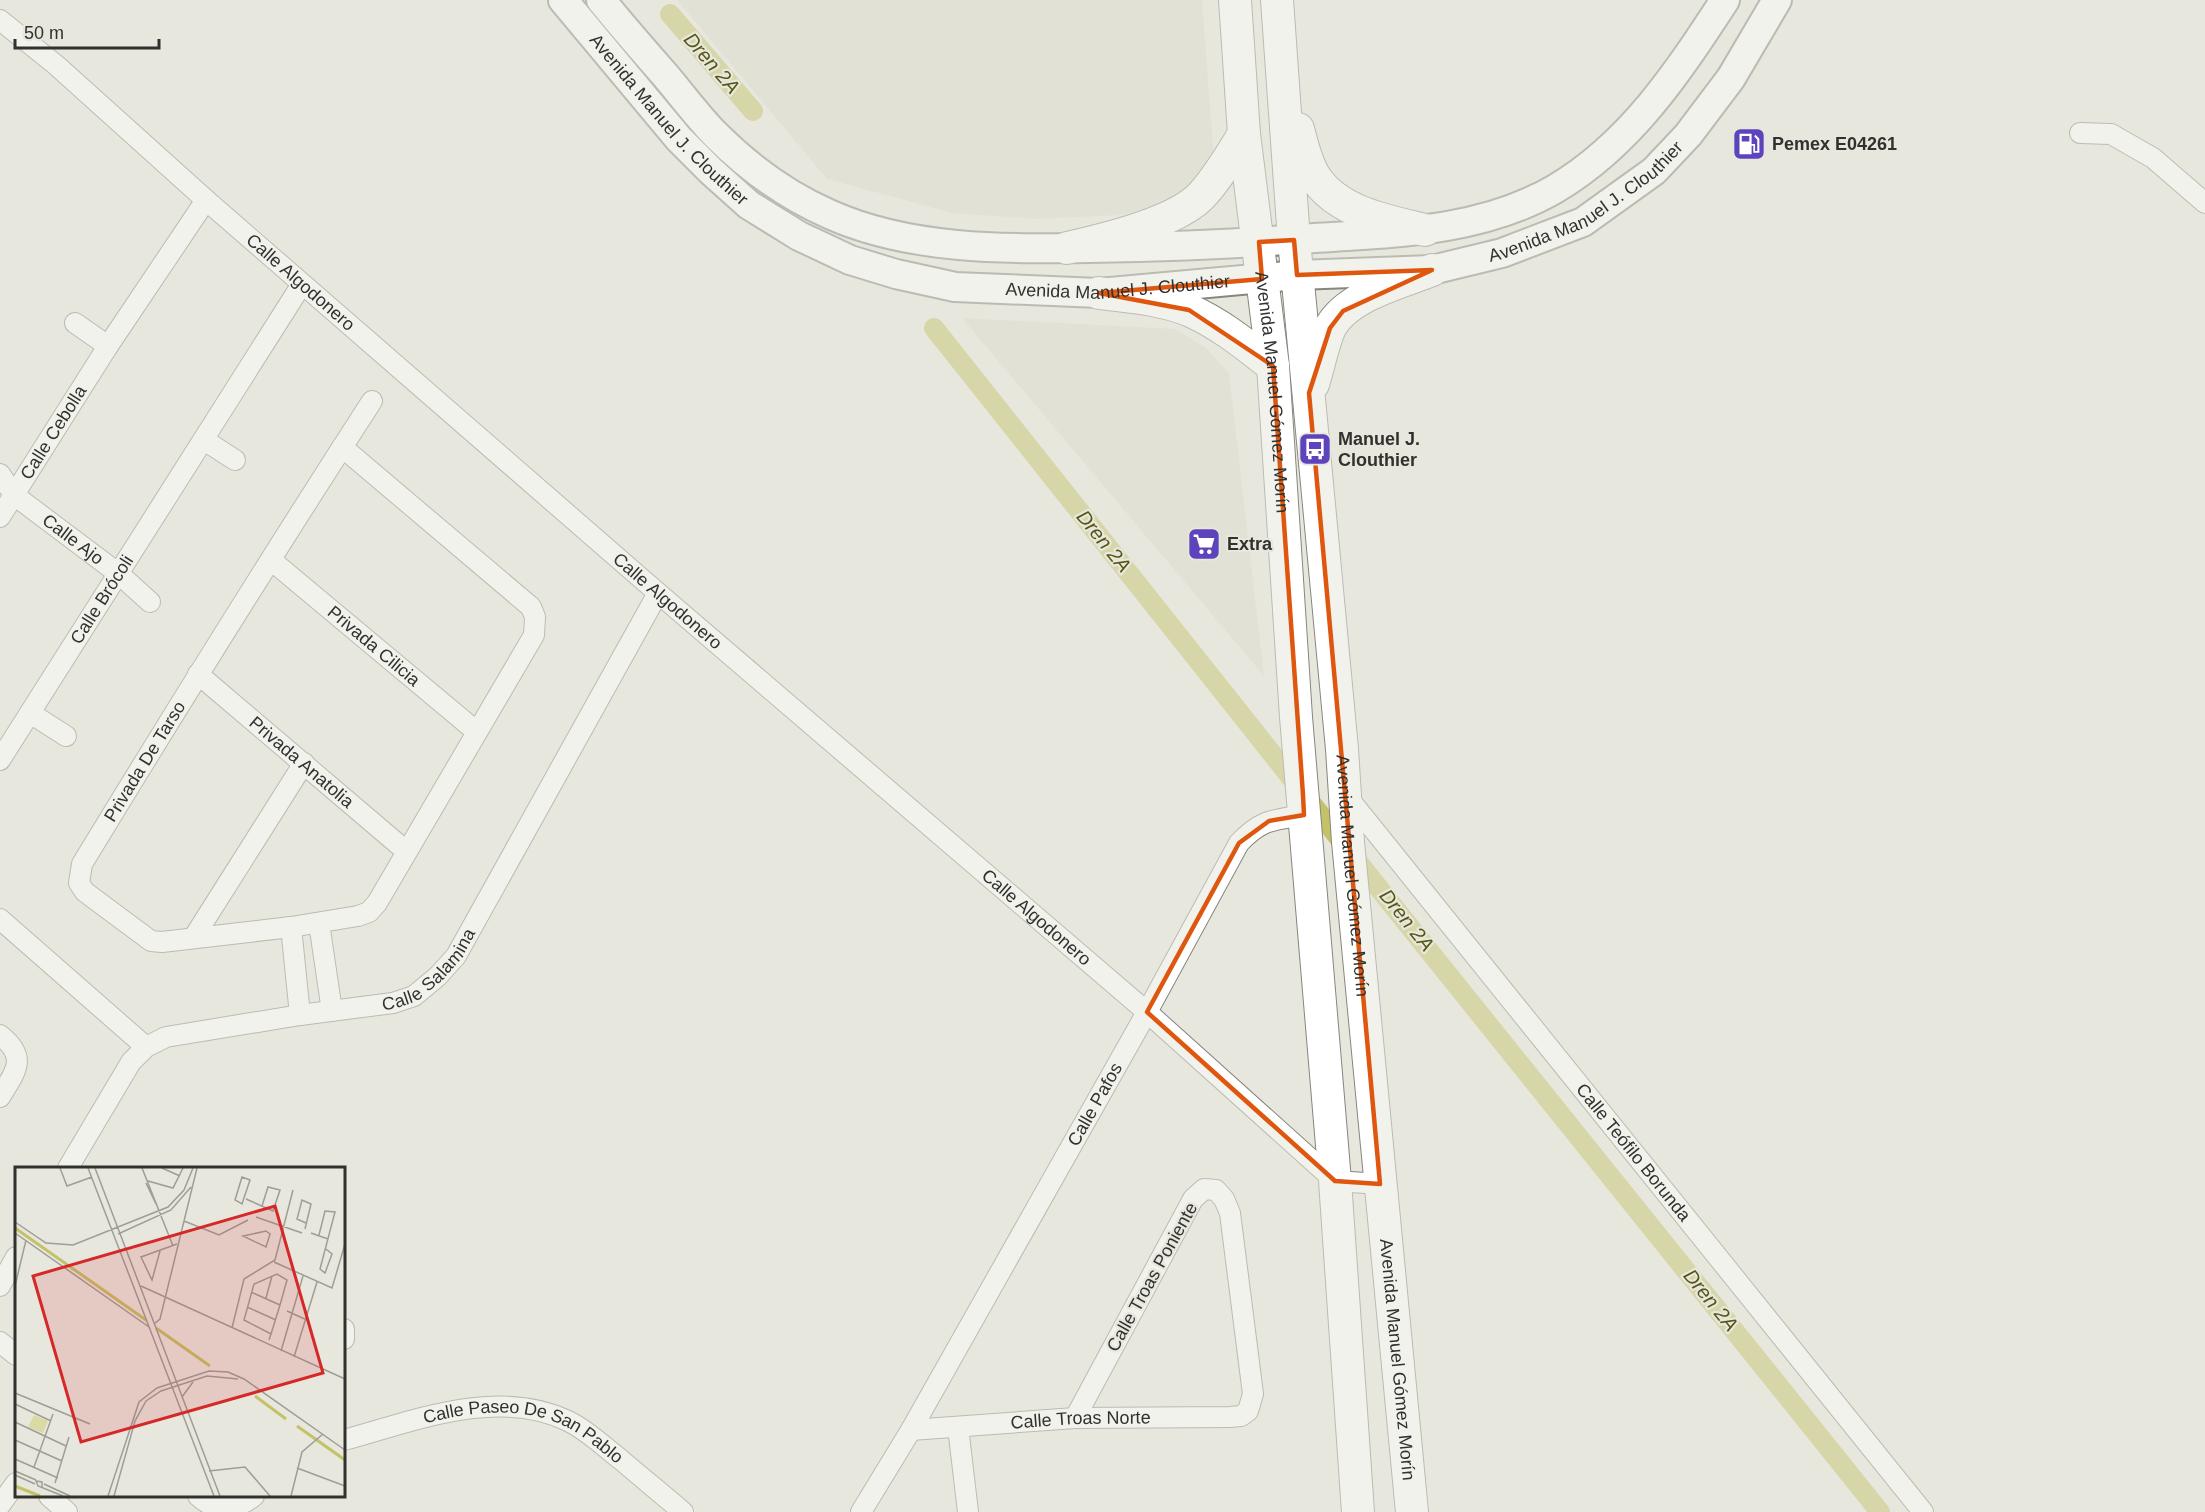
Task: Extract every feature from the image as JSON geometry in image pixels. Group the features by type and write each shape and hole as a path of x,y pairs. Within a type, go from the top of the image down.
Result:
{"main road":[{"name":"Avenida Manuel J. Clouthier","path":"563,0 679,139 749,205 799,236 850,260 896,274 955,287 1099,293 1297,275 1432,270 1502,253 1583,222 1654,171 1688,135 1731,78 1777,0"},
{"name":"Avenida Manuel J. Clouthier","path":"601,0 715,134 753,168 828,214 866,228 940,243 981,247 1067,248 1172,247 1425,230 1463,223 1506,210 1553,190 1595,163 1629,132 1694,48 1725,0"},
{"name":"Avenida Manuel Gómez Morín","path":"1235,0 1244,134 1273,366 1296,717 1335,1180 1358,1512"},
{"path":"1277,0 1284,85 1314,176 1328,192 1345,204 1378,219 1425,230"},
{"name":"Avenida Manuel Gómez Morín","path":"1284,85 1297,275 1412,1512"},
{"path":"1067,248 1142,227 1185,208 1201,196 1244,134"},
{"path":"1309,393 1330,328 1343,311 1358,300 1432,270"},
{"path":"1099,293 1162,302 1189,310 1232,334 1273,366"}],"street":[{"name":"Calle Algodonero","path":"0,20 98,102 302,285 658,593 1147,1012 1335,1180"},
{"path":"2080,133 2111,134 2153,158 2205,203"},
{"name":"Calle Cebolla","path":"0,517 108,346 206,200"},
{"name":"Calle Brócoli","path":"0,760 302,285"},
{"path":"75,323 108,346"},
{"name":"Privada De Tarso","path":"342,447 531,607 535,616 534,635 377,903 369,912 358,916 291,927 162,942 151,941 85,892 79,883 82,864 198,674 342,447 372,401"},
{"path":"204,440 235,460"},
{"name":"Calle Ajo","path":"0,474 14,495 119,574 150,602"},
{"name":"Privada Cilicia","path":"271,560 477,732"},
{"name":"Calle Salamina","path":"69,1167 131,1062 146,1047 166,1037 300,1015 393,1003 414,996 438,976 456,956 658,593"},
{"name":"Privada Anatolia","path":"198,674 406,851"},
{"path":"30,713 66,736"},
{"path":"194,937 304,763"},
{"name":"Calle Teófilo Borunda","path":"1345,794 1923,1512"},
{"name":"Calle Pafos","path":"861,1512 911,1430 1147,1012 1239,843 1253,828 1303,805"},
{"path":"0,919 146,1047"},
{"path":"319,923 332,1011"},
{"path":"291,927 300,1015"},
{"path":"0,1035 14,1049 18,1058 16,1070 0,1097"},
{"path":"1335,1180 1380,1184"},
{"name":"Calle Troas Poniente","path":"1075,1418 1193,1199 1204,1189 1216,1190 1224,1199 1230,1214 1253,1394 1248,1411"},
{"path":"0,1286 15,1259"},
{"path":"0,1342 15,1354"},
{"name":"Calle Paseo De San Pablo","path":"345,1440 453,1411 485,1407 517,1407 542,1412 568,1421 592,1436 683,1512"},
{"name":"Calle Troas Norte","path":"911,1430 1075,1418 1230,1417 1241,1416 1248,1411"},
{"path":"958,1427 968,1512"},
{"path":"0,1505 15,1484"},
{"path":"50,1497 67,1512"},
{"path":"207,1506 234,1507 253,1497"}],"highlighted area":[{"path":"1294,240 1297,275 1432,270 1343,311 1330,328 1309,393 1380,1184 1335,1181 1147,1012 1239,843 1269,821 1304,815 1303,795 1273,366 1189,310 1099,293 1262,279 1259,242"}],"shaded area":[{"path":"677,0 1202,0 1214,159 1190,189 1167,203 1122,215 1036,219 952,213 827,179"},
{"path":"962,318 1176,329 1206,348 1229,373 1264,676"}],"waterway":[{"name":"Dren 2A","path":"670,14 753,111"},
{"name":"Dren 2A","path":"934,328 1393,906 1880,1512"}],"place":[{"name":"Pemex E04261","path":"1749,144"},
{"name":"Manuel J. Clouthier","path":"1315,449"},
{"name":"Extra","path":"1204,544"}]}
